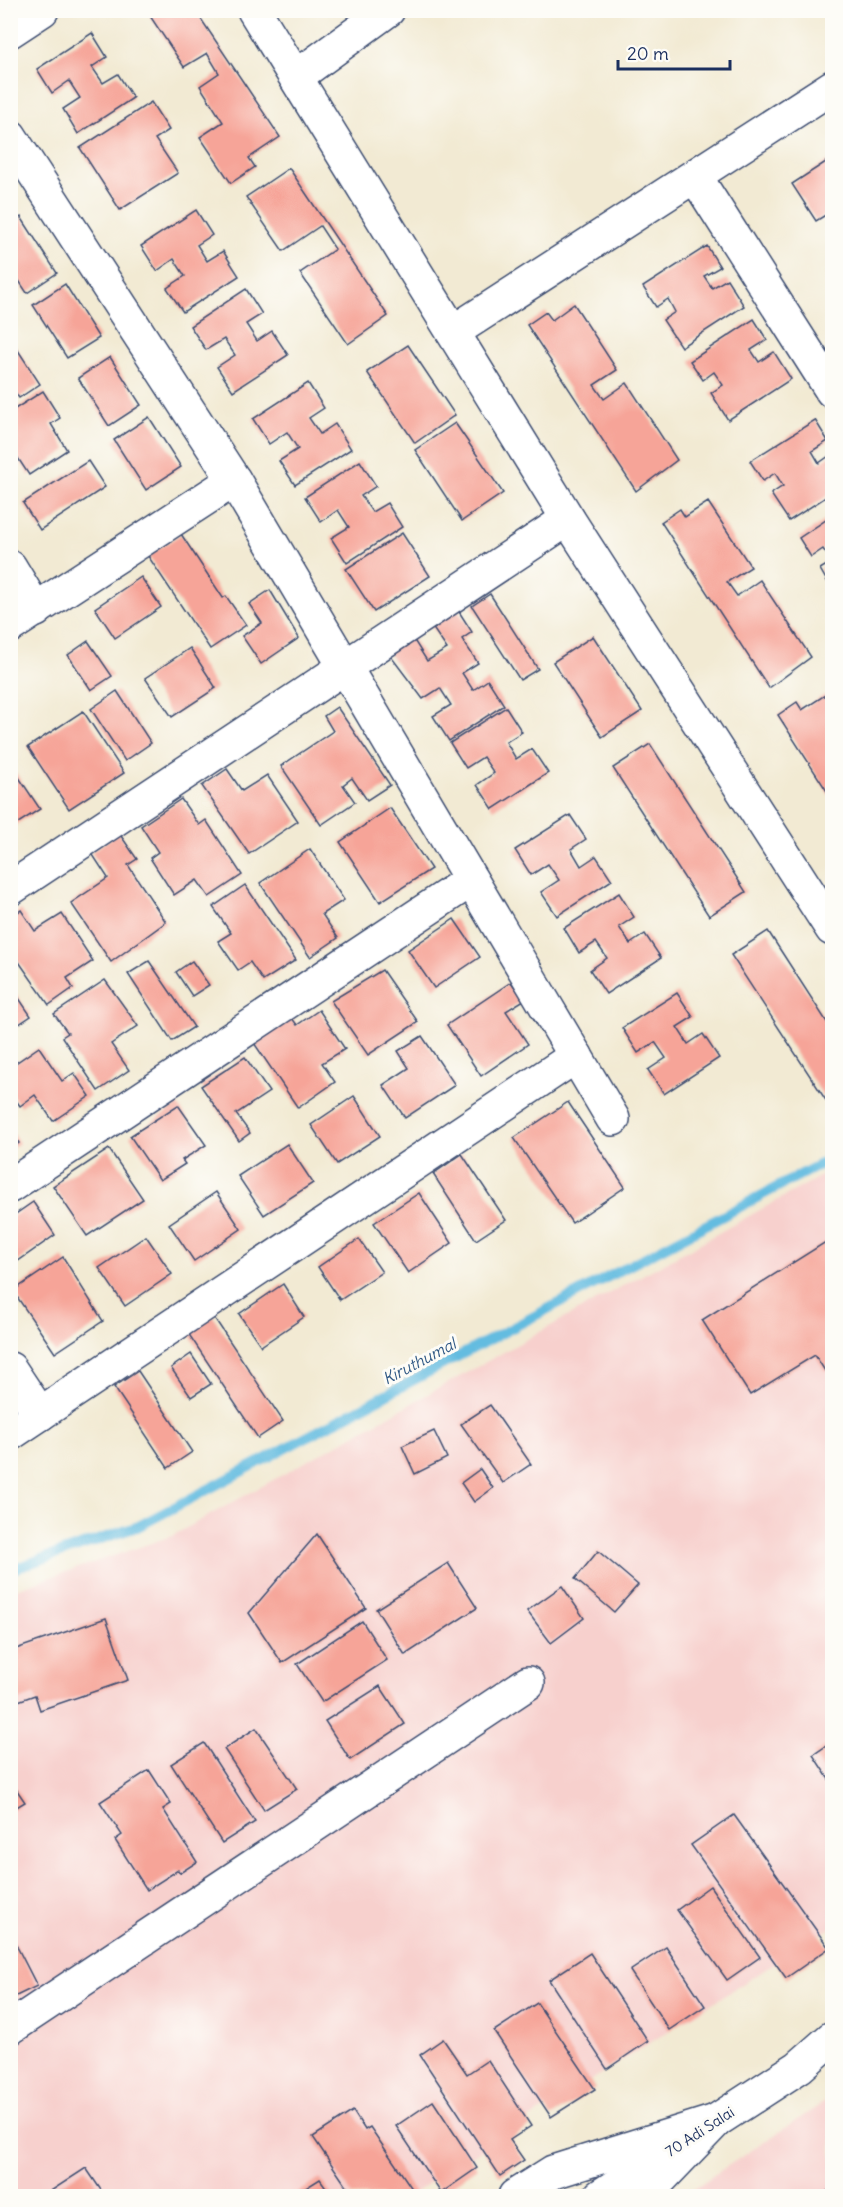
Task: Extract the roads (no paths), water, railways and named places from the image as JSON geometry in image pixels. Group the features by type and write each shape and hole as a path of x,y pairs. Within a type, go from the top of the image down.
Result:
{"street":[{"path":"10,31 42,10"},
{"path":"254,10 568,519 832,929"},
{"path":"296,77 388,10"},
{"path":"453,332 832,87"},
{"path":"10,136 234,480 613,1119"},
{"path":"695,176 832,391"},
{"path":"10,567 23,618 234,480"},
{"path":"10,889 568,519"},
{"path":"10,1186 471,880"},
{"path":"10,1434 576,1056"},
{"path":"10,1369 40,1414"},
{"path":"10,2028 528,1683"},
{"name":"70 Adi Salai","path":"600,2196 799,2067 832,2038"},
{"name":"70 Adi Salai","path":"799,2067 832,2056"},
{"path":"515,2196 553,2172 716,2121"},
{"path":"644,2196 716,2121"}],"waterway":[{"name":"Kiruthumal","path":"10,1570 139,1526 832,1158"}]}
